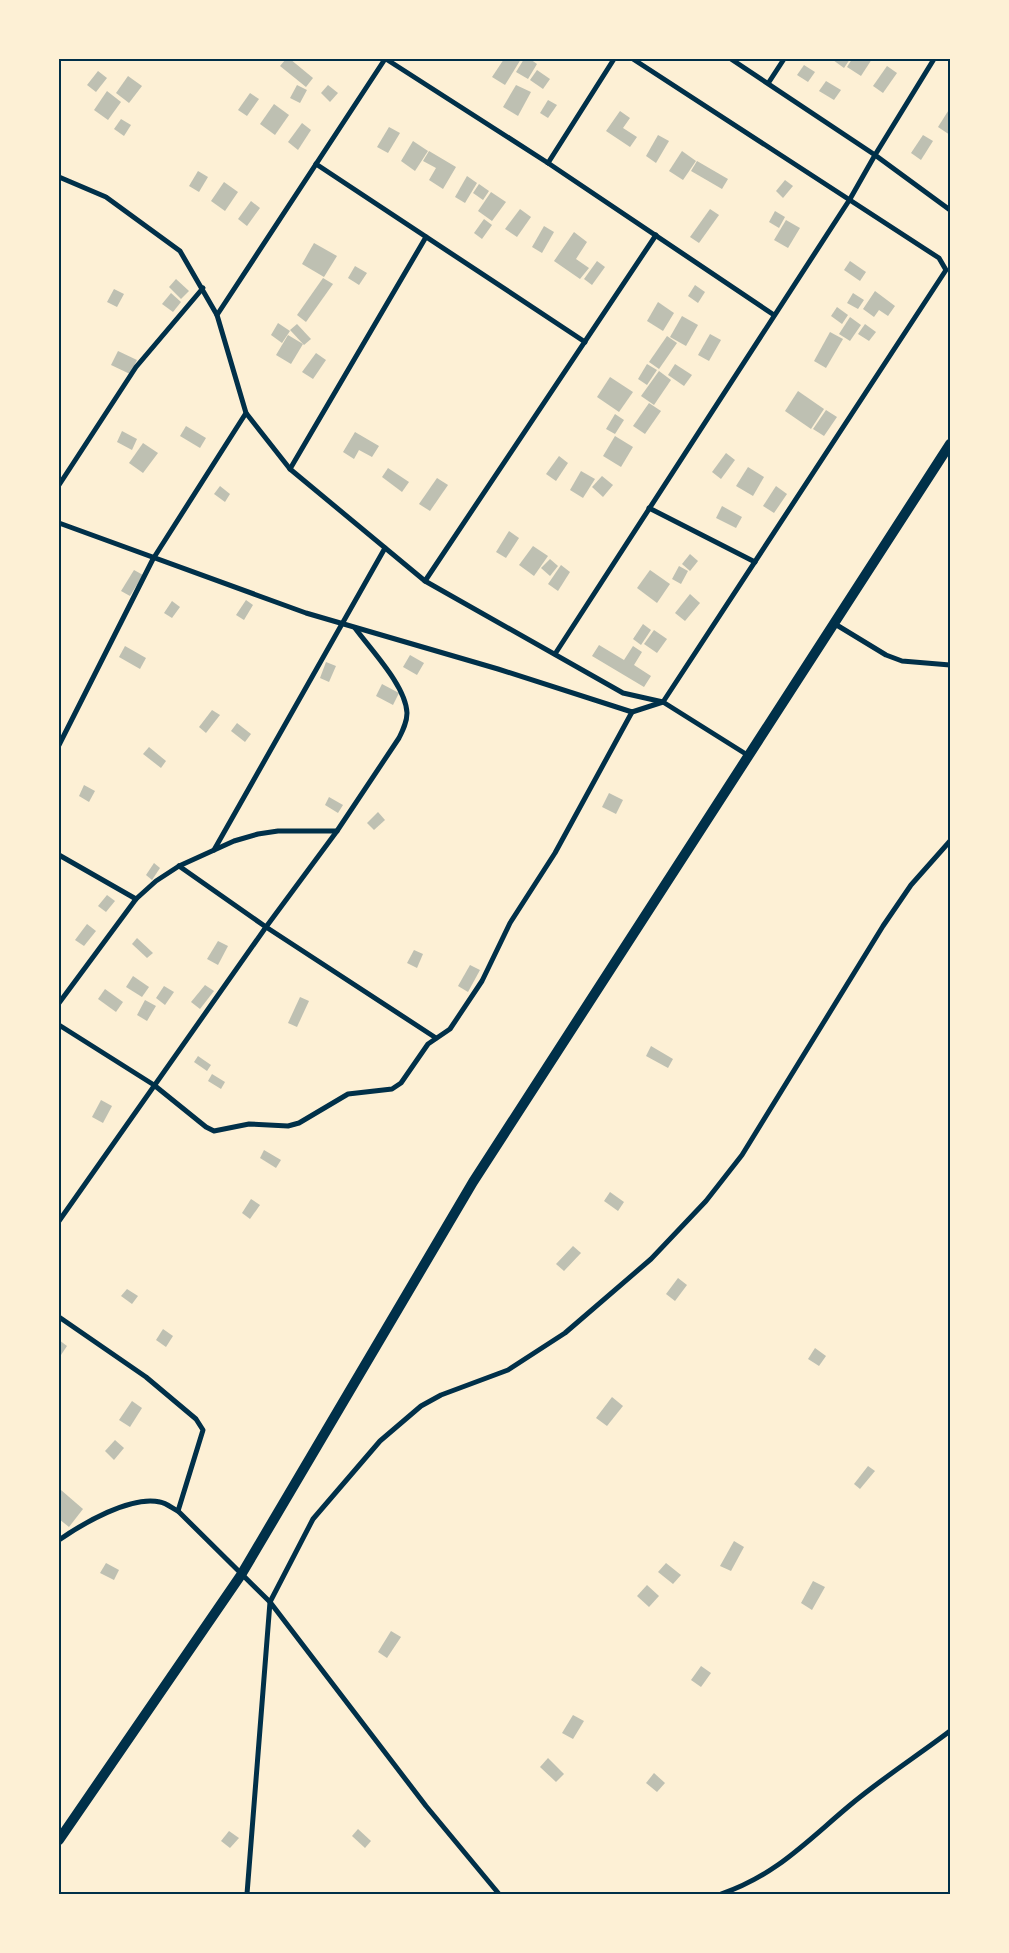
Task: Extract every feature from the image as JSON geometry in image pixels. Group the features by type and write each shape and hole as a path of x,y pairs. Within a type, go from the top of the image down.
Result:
{"main road":[{"path":"59,1840 241,1575 473,1182 950,444"}],"street":[{"path":"217,315 386,59 548,163 774,315"},
{"path":"548,163 614,59"},
{"path":"59,523 153,559 341,624 498,669 632,712 663,702 946,270 939,258 633,59"},
{"path":"731,59 769,82 875,155 950,210"},
{"path":"769,82 784,59"},
{"path":"555,654 850,199 934,59"},
{"path":"316,164 585,342"},
{"path":"59,177 106,196 180,251 217,315 246,413 290,469 425,581 623,693 663,702 750,756"},
{"path":"425,581 656,235"},
{"path":"290,469 426,237"},
{"path":"59,485 136,367 203,288"},
{"path":"59,745 153,559 246,413"},
{"path":"649,508 755,562"},
{"path":"214,851 341,624 386,548"},
{"path":"835,624 886,655 902,661 950,665"},
{"path":"59,1221 266,927 337,831 399,738 406,722 407,712 402,693 355,628"},
{"path":"59,1025 154,1085 206,1127 214,1131 249,1124 288,1126 299,1123 348,1094 392,1089 401,1083 428,1044 450,1029 482,981 510,923 555,853 632,712"},
{"path":"59,1003 136,899 156,881 179,866 234,841 258,834 278,831 337,831"},
{"path":"246,1894 270,1602 313,1519 380,1441 420,1406 441,1395 508,1370 565,1333 651,1259 706,1201 742,1155 883,926 911,885 950,841"},
{"path":"59,855 136,899"},
{"path":"179,866 266,927 436,1038"},
{"path":"59,1317 146,1377 196,1419 203,1430 178,1511"},
{"path":"59,1540 79,1526 122,1507 142,1502 161,1502 178,1511 270,1602 426,1806 499,1894"},
{"path":"721,1894 748,1885 797,1853 850,1805 950,1731"}],"building":[{"path":"286,59 290,59 313,78 306,87 280,66"},
{"path":"504,59 521,59 505,85 492,77"},
{"path":"524,59 530,59 537,64 528,79 516,72"},
{"path":"834,59 850,59 844,68"},
{"path":"852,59 872,59 861,76 847,67"},
{"path":"804,65 815,72 808,82 797,75"},
{"path":"887,66 897,73 883,93 873,86"},
{"path":"537,70 550,79 543,89 530,80"},
{"path":"98,71 107,78 96,92 87,85"},
{"path":"128,76 142,86 129,103 116,93"},
{"path":"826,81 841,90 834,100 819,91"},
{"path":"297,85 307,90 300,103 290,98"},
{"path":"328,85 338,93 330,102 321,93"},
{"path":"516,85 531,92 518,116 503,107"},
{"path":"107,91 121,102 108,120 94,110"},
{"path":"250,93 259,99 247,116 238,110"},
{"path":"548,100 557,105 548,118 540,113"},
{"path":"274,104 289,115 275,135 260,124"},
{"path":"950,108 950,135 938,127"},
{"path":"620,111 630,118 623,128 637,137 630,147 606,131"},
{"path":"121,119 131,125 124,136 114,129"},
{"path":"302,123 311,130 298,150 288,142"},
{"path":"389,127 400,133 388,153 377,147"},
{"path":"658,135 669,141 656,163 646,156"},
{"path":"923,135 933,141 921,160 911,153"},
{"path":"413,141 428,151 415,171 401,161"},
{"path":"429,151 456,167 443,189 429,180 436,168 423,161"},
{"path":"682,151 696,161 683,180 669,171"},
{"path":"697,161 728,179 722,189 691,171"},
{"path":"198,171 208,177 199,192 189,186"},
{"path":"467,176 477,183 465,203 455,197"},
{"path":"785,180 793,186 783,198 776,191"},
{"path":"224,182 238,192 225,211 211,201"},
{"path":"479,184 489,191 483,200 473,193"},
{"path":"491,192 506,202 492,221 478,211"},
{"path":"251,201 260,208 247,226 238,219"},
{"path":"520,209 531,217 517,237 505,229"},
{"path":"710,209 719,215 699,243 690,237"},
{"path":"775,211 785,217 779,228 769,222"},
{"path":"484,219 492,225 482,239 474,233"},
{"path":"786,220 800,228 788,248 774,240"},
{"path":"544,226 554,232 542,253 532,247"},
{"path":"574,232 587,242 576,259 589,268 580,279 554,261"},
{"path":"314,243 337,256 324,277 302,264"},
{"path":"597,261 605,267 592,285 584,279"},
{"path":"850,261 866,272 860,281 844,270"},
{"path":"355,266 367,273 359,285 348,278"},
{"path":"323,278 333,284 306,322 297,315"},
{"path":"176,279 189,291 181,299 169,287"},
{"path":"695,285 705,292 698,303 688,296"},
{"path":"114,289 124,294 117,307 107,302"},
{"path":"875,291 895,306 888,316 879,310 874,317 863,309"},
{"path":"171,293 181,302 173,312 162,304"},
{"path":"853,293 864,300 858,309 847,303"},
{"path":"658,302 674,313 663,331 647,321"},
{"path":"837,307 848,315 842,324 831,316"},
{"path":"682,316 698,325 686,346 670,337"},
{"path":"850,317 861,325 850,341 839,334"},
{"path":"278,323 290,331 282,343 271,335"},
{"path":"297,324 311,339 304,345 290,330"},
{"path":"865,324 876,332 869,341 858,334"},
{"path":"830,332 843,339 826,368 814,361"},
{"path":"710,334 721,340 709,361 698,355"},
{"path":"288,335 303,344 291,364 276,355"},
{"path":"667,336 677,343 659,369 649,362"},
{"path":"118,351 137,360 130,374 111,365"},
{"path":"316,353 326,360 313,379 302,372"},
{"path":"647,364 657,370 647,385 638,379"},
{"path":"675,364 692,375 684,386 668,375"},
{"path":"659,371 671,380 654,405 641,396"},
{"path":"610,377 633,392 619,412 597,397"},
{"path":"798,391 824,409 811,429 785,411"},
{"path":"649,403 661,411 645,434 633,426"},
{"path":"826,410 837,417 824,436 813,429"},
{"path":"615,414 624,420 615,434 606,429"},
{"path":"186,426 206,438 200,448 180,436"},
{"path":"122,431 137,439 132,450 117,442"},
{"path":"355,432 379,446 372,457 359,450 354,459 343,452"},
{"path":"615,436 633,447 621,467 603,456"},
{"path":"143,443 158,453 143,473 129,463"},
{"path":"726,453 735,460 721,479 712,472"},
{"path":"559,456 568,463 556,481 546,474"},
{"path":"748,467 764,477 753,496 736,486"},
{"path":"388,468 409,482 402,492 382,477"},
{"path":"581,471 595,479 583,498 570,490"},
{"path":"602,476 613,485 603,497 592,487"},
{"path":"437,478 448,485 430,511 419,504"},
{"path":"220,486 230,494 225,502 214,494"},
{"path":"776,486 787,494 774,513 763,506"},
{"path":"722,506 742,517 736,528 716,518"},
{"path":"509,531 519,538 506,558 496,552"},
{"path":"533,546 548,556 534,576 519,565"},
{"path":"690,554 698,561 690,571 682,564"},
{"path":"550,559 558,566 550,576 541,568"},
{"path":"561,565 570,572 558,591 548,584"},
{"path":"679,566 688,571 681,584 672,579"},
{"path":"134,570 143,575 130,596 121,591"},
{"path":"650,570 670,584 657,603 637,588"},
{"path":"690,594 700,603 685,621 675,613"},
{"path":"246,600 253,605 244,620 236,615"},
{"path":"172,601 180,607 172,618 164,613"},
{"path":"643,624 651,630 641,645 633,639"},
{"path":"654,630 667,639 657,653 644,644"},
{"path":"599,645 624,660 633,646 642,652 634,665 651,676 644,687 592,656"},
{"path":"125,646 146,658 140,669 119,657"},
{"path":"410,655 424,663 417,675 403,667"},
{"path":"326,662 336,666 329,682 320,678"},
{"path":"382,684 399,693 393,705 376,696"},
{"path":"212,710 220,715 206,733 199,727"},
{"path":"237,723 251,734 245,742 231,731"},
{"path":"149,747 166,761 161,768 143,754"},
{"path":"84,785 95,791 89,802 79,796"},
{"path":"609,793 623,800 616,814 602,807"},
{"path":"329,797 343,805 338,813 325,805"},
{"path":"378,812 385,820 374,830 367,823"},
{"path":"154,863 160,868 152,880 146,875"},
{"path":"107,895 115,901 106,912 98,906"},
{"path":"87,924 96,931 84,946 75,940"},
{"path":"137,938 153,953 147,958 132,944"},
{"path":"218,941 228,946 218,965 207,959"},
{"path":"414,950 423,954 417,968 407,963"},
{"path":"470,965 480,970 468,992 458,986"},
{"path":"133,976 149,987 142,997 126,987"},
{"path":"205,985 214,991 200,1009 191,1002"},
{"path":"164,986 174,992 165,1005 156,998"},
{"path":"105,989 123,1002 116,1012 98,999"},
{"path":"300,997 309,1001 297,1027 288,1023"},
{"path":"145,1000 156,1006 147,1021 137,1015"},
{"path":"651,1046 673,1059 668,1068 646,1056"},
{"path":"198,1056 211,1065 207,1071 194,1062"},
{"path":"212,1074 225,1082 221,1089 208,1081"},
{"path":"101,1100 112,1106 103,1123 92,1117"},
{"path":"264,1150 281,1160 276,1168 260,1158"},
{"path":"610,1192 624,1202 618,1211 604,1201"},
{"path":"251,1199 260,1205 250,1219 242,1213"},
{"path":"573,1246 581,1253 564,1271 556,1264"},
{"path":"678,1278 687,1285 675,1301 666,1294"},
{"path":"127,1289 138,1296 132,1304 121,1296"},
{"path":"163,1329 173,1336 166,1347 156,1340"},
{"path":"59,1340 67,1346 59,1358"},
{"path":"815,1348 826,1356 819,1366 808,1359"},
{"path":"612,1397 623,1406 607,1426 596,1418"},
{"path":"132,1401 142,1408 130,1427 119,1420"},
{"path":"115,1440 124,1448 114,1460 105,1451"},
{"path":"868,1466 875,1471 860,1489 854,1484"},
{"path":"61,1490 83,1509 69,1527 59,1519 59,1493"},
{"path":"734,1541 744,1547 731,1571 720,1566"},
{"path":"106,1563 119,1570 114,1580 100,1573"},
{"path":"666,1563 681,1575 673,1584 658,1572"},
{"path":"813,1581 825,1587 812,1610 801,1603"},
{"path":"647,1585 659,1596 649,1607 637,1596"},
{"path":"391,1631 401,1637 387,1658 378,1652"},
{"path":"701,1666 711,1673 701,1687 691,1680"},
{"path":"573,1715 584,1721 573,1739 562,1733"},
{"path":"548,1758 564,1774 556,1782 540,1767"},
{"path":"654,1773 665,1783 657,1792 646,1783"},
{"path":"358,1829 371,1841 365,1848 352,1836"},
{"path":"229,1831 239,1838 230,1848 221,1841"}]}
